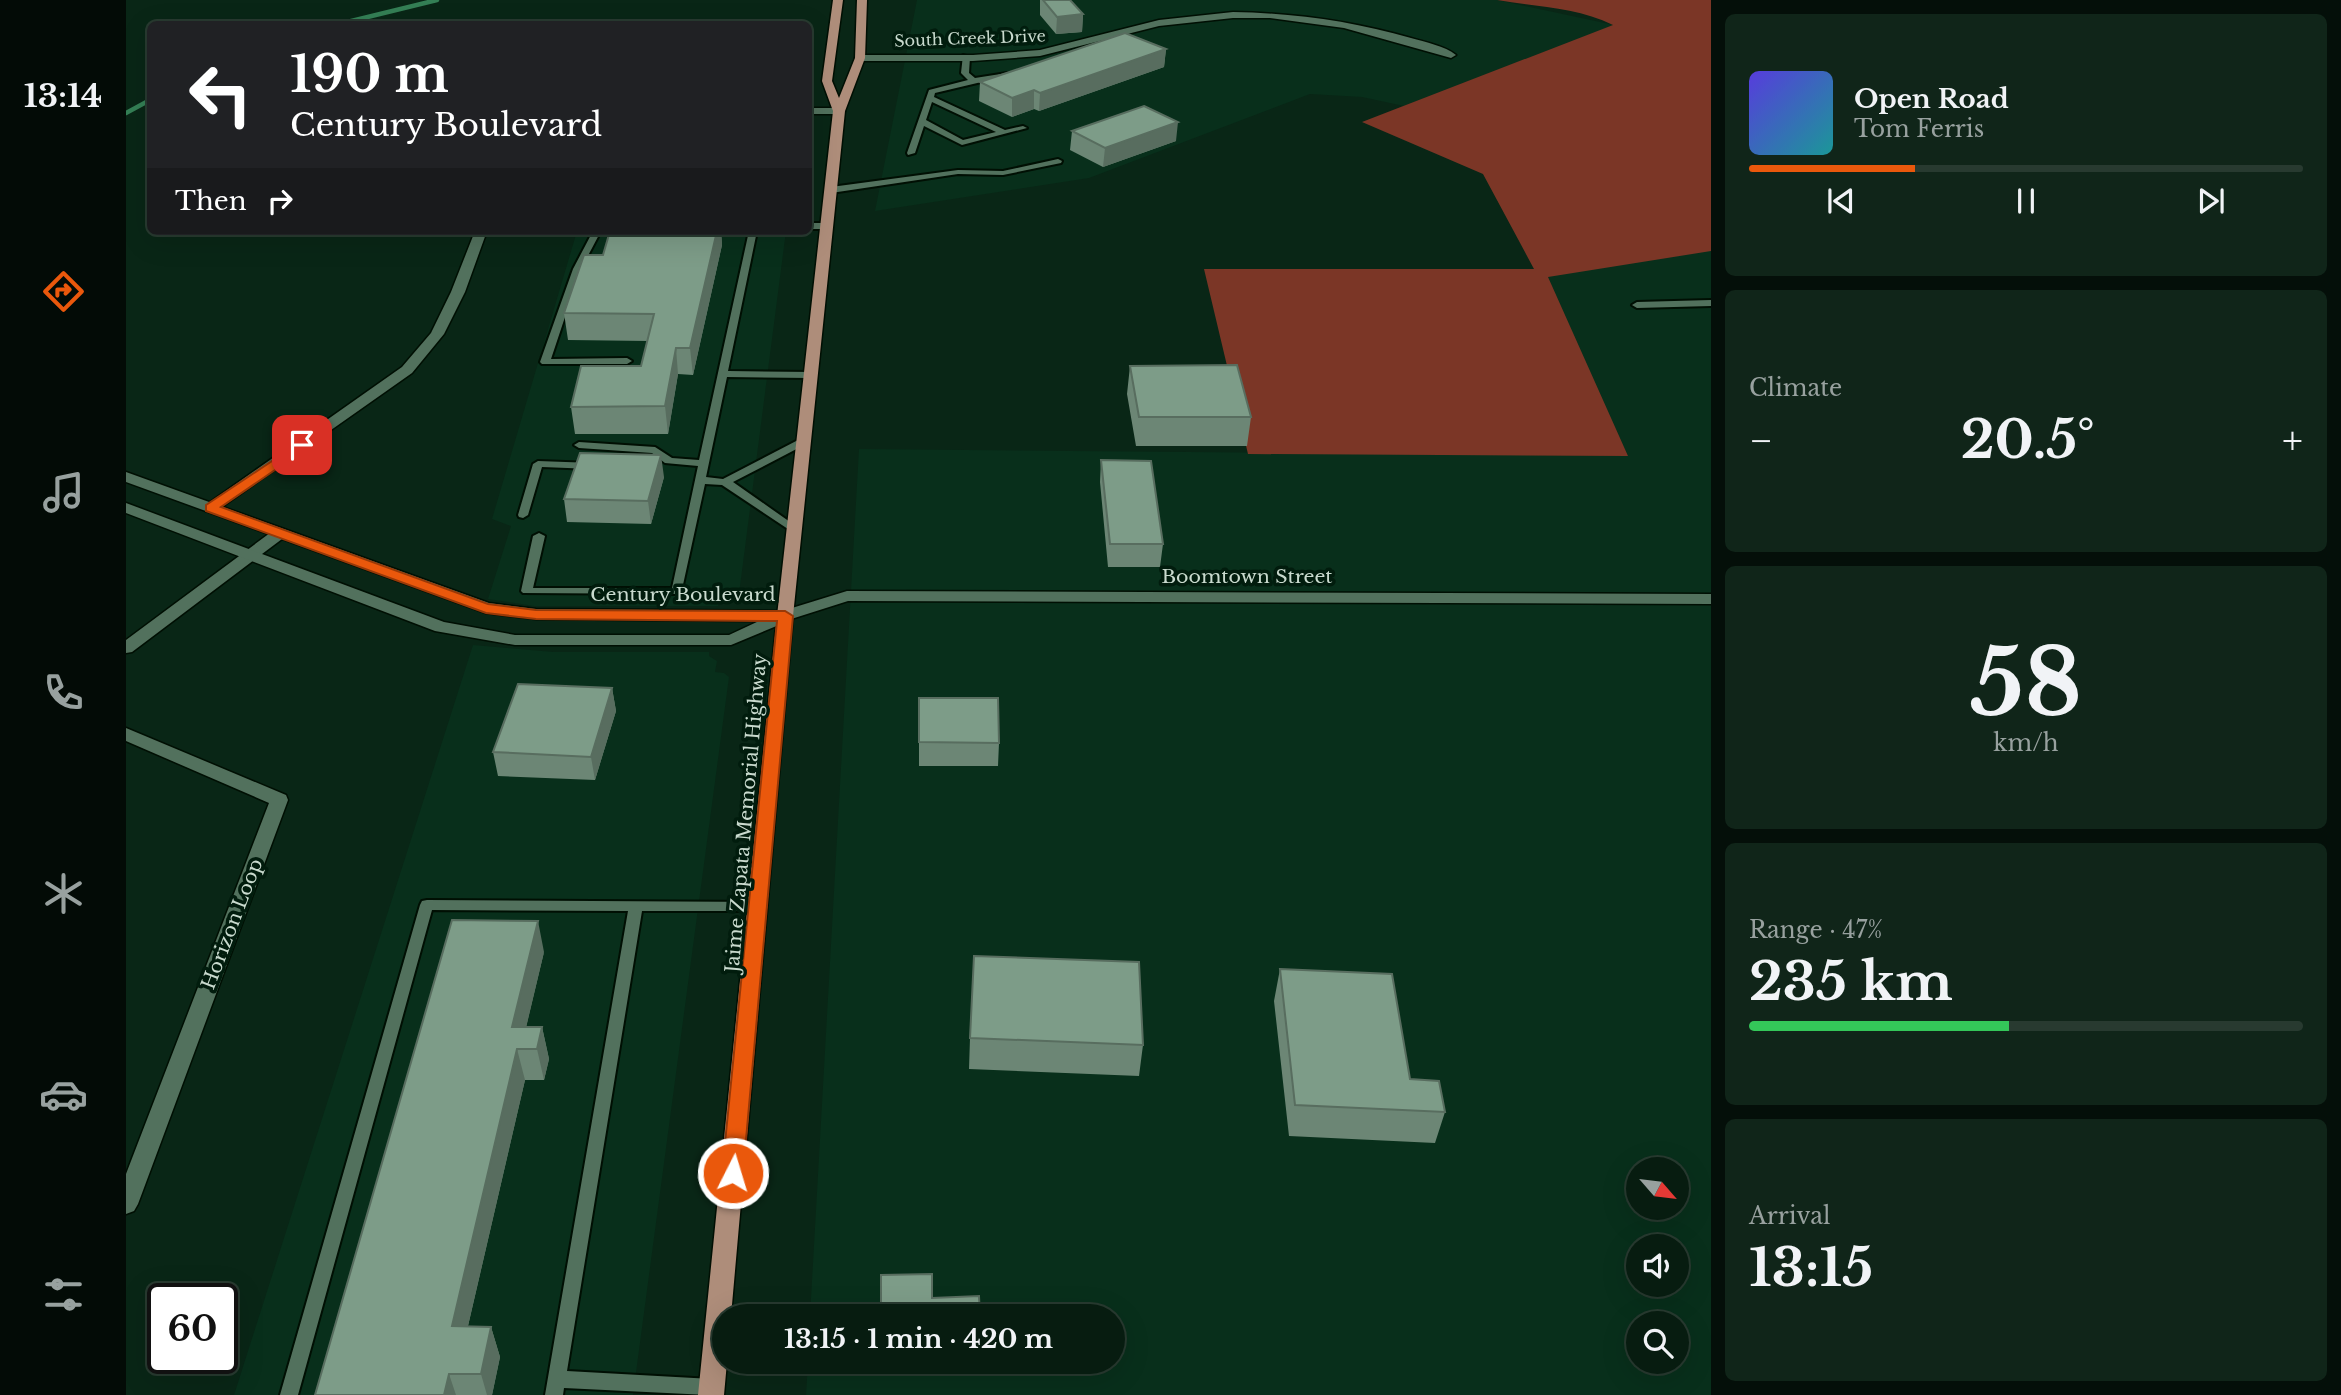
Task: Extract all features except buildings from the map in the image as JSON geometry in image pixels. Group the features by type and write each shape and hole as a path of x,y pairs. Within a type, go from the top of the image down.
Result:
{"main road":[{"name":"Jaime Zapata Memorial Highway","path":"712,1391 785,616 811,375 818,226 831,190 839,111 860,58 862,0"},
{"name":"Jaime Zapata Memorial Highway","path":"837,5 827,81 839,111"},
{"path":"837,5 843,18 845,50 860,58"}],"street":[{"name":"South Creek Drive","path":"860,58 1040,53 1158,23 1227,16 1282,17 1337,23 1388,34 1451,55"},
{"path":"812,111 839,111"},
{"path":"211,508 407,370 437,334 458,292 479,235"},
{"name":"Century Boulevard","path":"126,477 486,608 519,613 785,616"},
{"name":"Century Boulevard","path":"126,508 441,627 514,640 731,640 785,616"},
{"path":"126,648 280,533"},
{"name":"Boomtown Street","path":"785,616 847,596 1711,599"},
{"name":"Horizon Loop","path":"126,734 279,800 126,1204"}],"lane":[{"path":"966,57 965,73 973,81"},
{"path":"911,153 932,92 941,87 1021,73"},
{"path":"930,98 1004,133"},
{"path":"922,121 962,143 1023,128"},
{"path":"831,190 958,172 1003,173 1058,161"},
{"path":"595,235 577,269 545,362 627,361"},
{"path":"527,591 677,592 702,463 752,235"},
{"path":"1637,305 1711,303"},
{"path":"722,374 811,375"},
{"path":"725,482 804,441"},
{"path":"579,445 654,450 669,461"},
{"path":"653,468 669,461 702,463"},
{"path":"523,515 538,464 602,466"},
{"path":"699,480 725,482 795,529"},
{"path":"519,613 527,591 539,537"},
{"path":"289,1395 427,905 758,906"},
{"path":"636,907 555,1387 712,1391"}],"shaded area":[{"path":"917,0 1497,0 1614,25 1404,106 1362,97 1310,94 1089,178 875,211"},
{"path":"1497,0 1711,0 1711,251 1548,277 1628,456 1248,454 1204,269 1534,269 1483,174 1362,122 1613,25 1585,14"},
{"path":"1483,174 1711,205 1711,1395 806,1395 807,1374 1125,1374 1125,1304 811,1304 859,449 1628,456 1535,269"},
{"path":"576,235 785,235 739,594 723,592 718,606 534,606 488,599 511,526 492,519"},
{"path":"473,645 553,652 709,652 709,656 717,661 715,672 729,677 633,1395 234,1395"}],"waterway":[{"path":"351,21 437,0"},
{"path":"126,113 147,102"}],"route":[{"path":"302,445 211,508 486,608 536,614 785,616 733,1173"}]}
